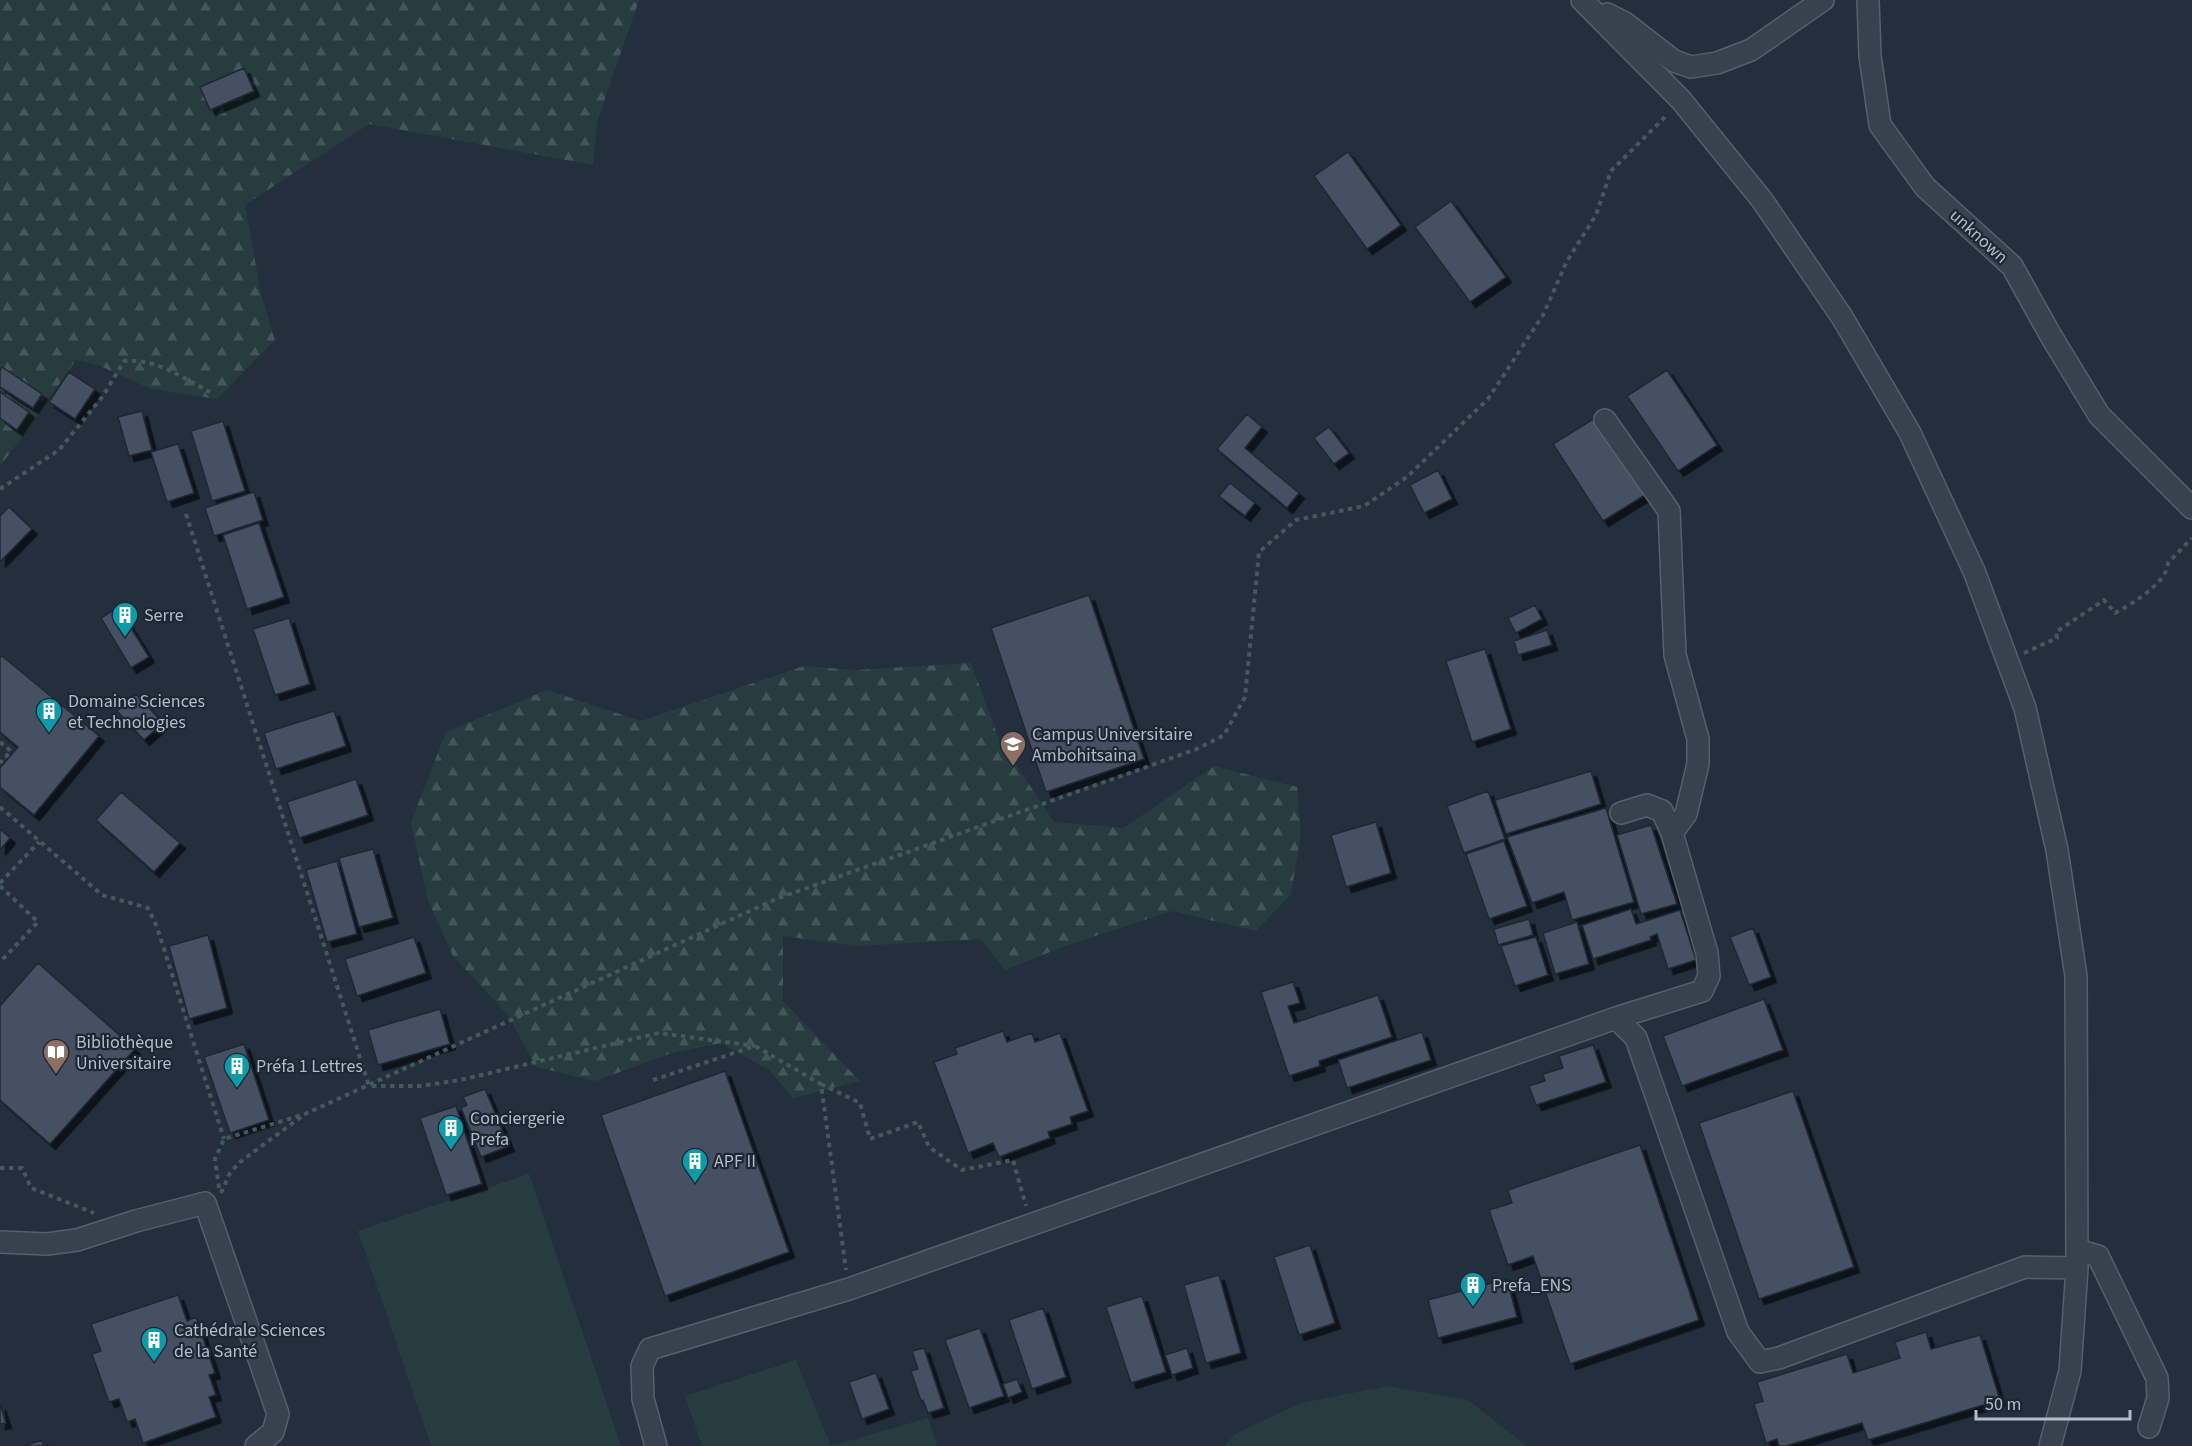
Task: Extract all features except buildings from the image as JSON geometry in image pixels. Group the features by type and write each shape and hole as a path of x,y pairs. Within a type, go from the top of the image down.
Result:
{"street":[{"path":"1585,2 1625,23 1674,62 1691,67 1717,63 1751,50 1824,0"},
{"name":"unknown","path":"1868,0 1870,56 1880,125 1925,187 2012,267 2099,415 2192,508"},
{"path":"1585,2 1682,100 1762,200 1842,317 1910,433 1974,571 2025,708 2057,850 2076,976 2077,1259 2070,1371 2050,1446"},
{"path":"1605,420 1668,511 1675,655 1698,739 1698,764 1686,814 1672,833"},
{"path":"656,1446 643,1388 642,1366 650,1349 849,1289 1616,1018 1702,991 1709,976 1707,953 1672,833 1662,811 1647,804 1621,813"},
{"path":"1616,1018 1636,1038 1738,1332 1760,1362 1779,1358 2025,1267 2098,1256 2157,1378 2158,1398 2149,1427"},
{"path":"0,1242 47,1244 77,1240 136,1221 205,1203 278,1414 273,1432 256,1446"}],"path":[{"path":"224,1139 305,1114 776,899 1197,749 1224,735 1245,697 1259,552 1296,520 1364,506 1407,477 1488,399 1543,315 1567,261 1596,215 1611,171 1682,100"},
{"path":"0,489 59,450 103,396 124,362 137,360 162,367 210,392"},
{"path":"186,514 369,1086"},
{"path":"2007,660 2057,638 2056,632 2104,600 2115,614 2125,608 2153,587 2167,571 2168,563 2192,538"},
{"path":"0,742 10,751 0,763"},
{"path":"0,807 102,896 148,908 157,927 224,1139 215,1159 220,1194 230,1173 240,1162 305,1114"},
{"path":"0,962 38,922 0,885 39,842"},
{"path":"369,1086 421,1086 460,1080 659,1033 755,1046 821,1084 860,1103 870,1139 918,1122 929,1147 962,1170 1013,1160 1031,1225"},
{"path":"653,1080 755,1046"},
{"path":"821,1084 849,1289"},
{"path":"0,1168 22,1168 31,1188 99,1215"}],"green space":[{"path":"0,0 639,0 597,122 593,165 369,124 245,205 261,294 275,340 217,399 151,389 98,365 76,360 0,466"},
{"path":"971,663 999,739 1054,822 1124,828 1214,766 1297,787 1301,834 1291,894 1256,931 1172,911 1065,946 1005,970 981,939 856,946 783,936 783,1001 860,1081 793,1098 769,1070 721,1043 672,1053 595,1081 536,1067 508,1015 453,956 428,901 411,822 446,732 547,690 641,721 804,666 856,670"},
{"path":"529,1174 621,1446 431,1446 358,1231"},
{"path":"796,1360 831,1446 702,1446 685,1396"},
{"path":"1388,1386 1468,1400 1527,1446 1224,1446 1235,1434 1301,1403"},
{"path":"928,1418 937,1446 831,1446"}],"place":[{"name":"Serre","path":"125,638"},
{"name":"Domaine Sciences et Technologies","path":"49,734"},
{"name":"Campus Universitaire Ambohitsaina","path":"1013,767"},
{"name":"Bibliothèque Universitaire","path":"56,1075"},
{"name":"Préfa 1 Lettres","path":"237,1089"},
{"name":"Conciergerie Prefa","path":"451,1151"},
{"name":"APF II","path":"695,1184"},
{"name":"Prefa_ENS","path":"1473,1308"},
{"name":"Cathédrale Sciences de la Santé","path":"154,1363"}]}
